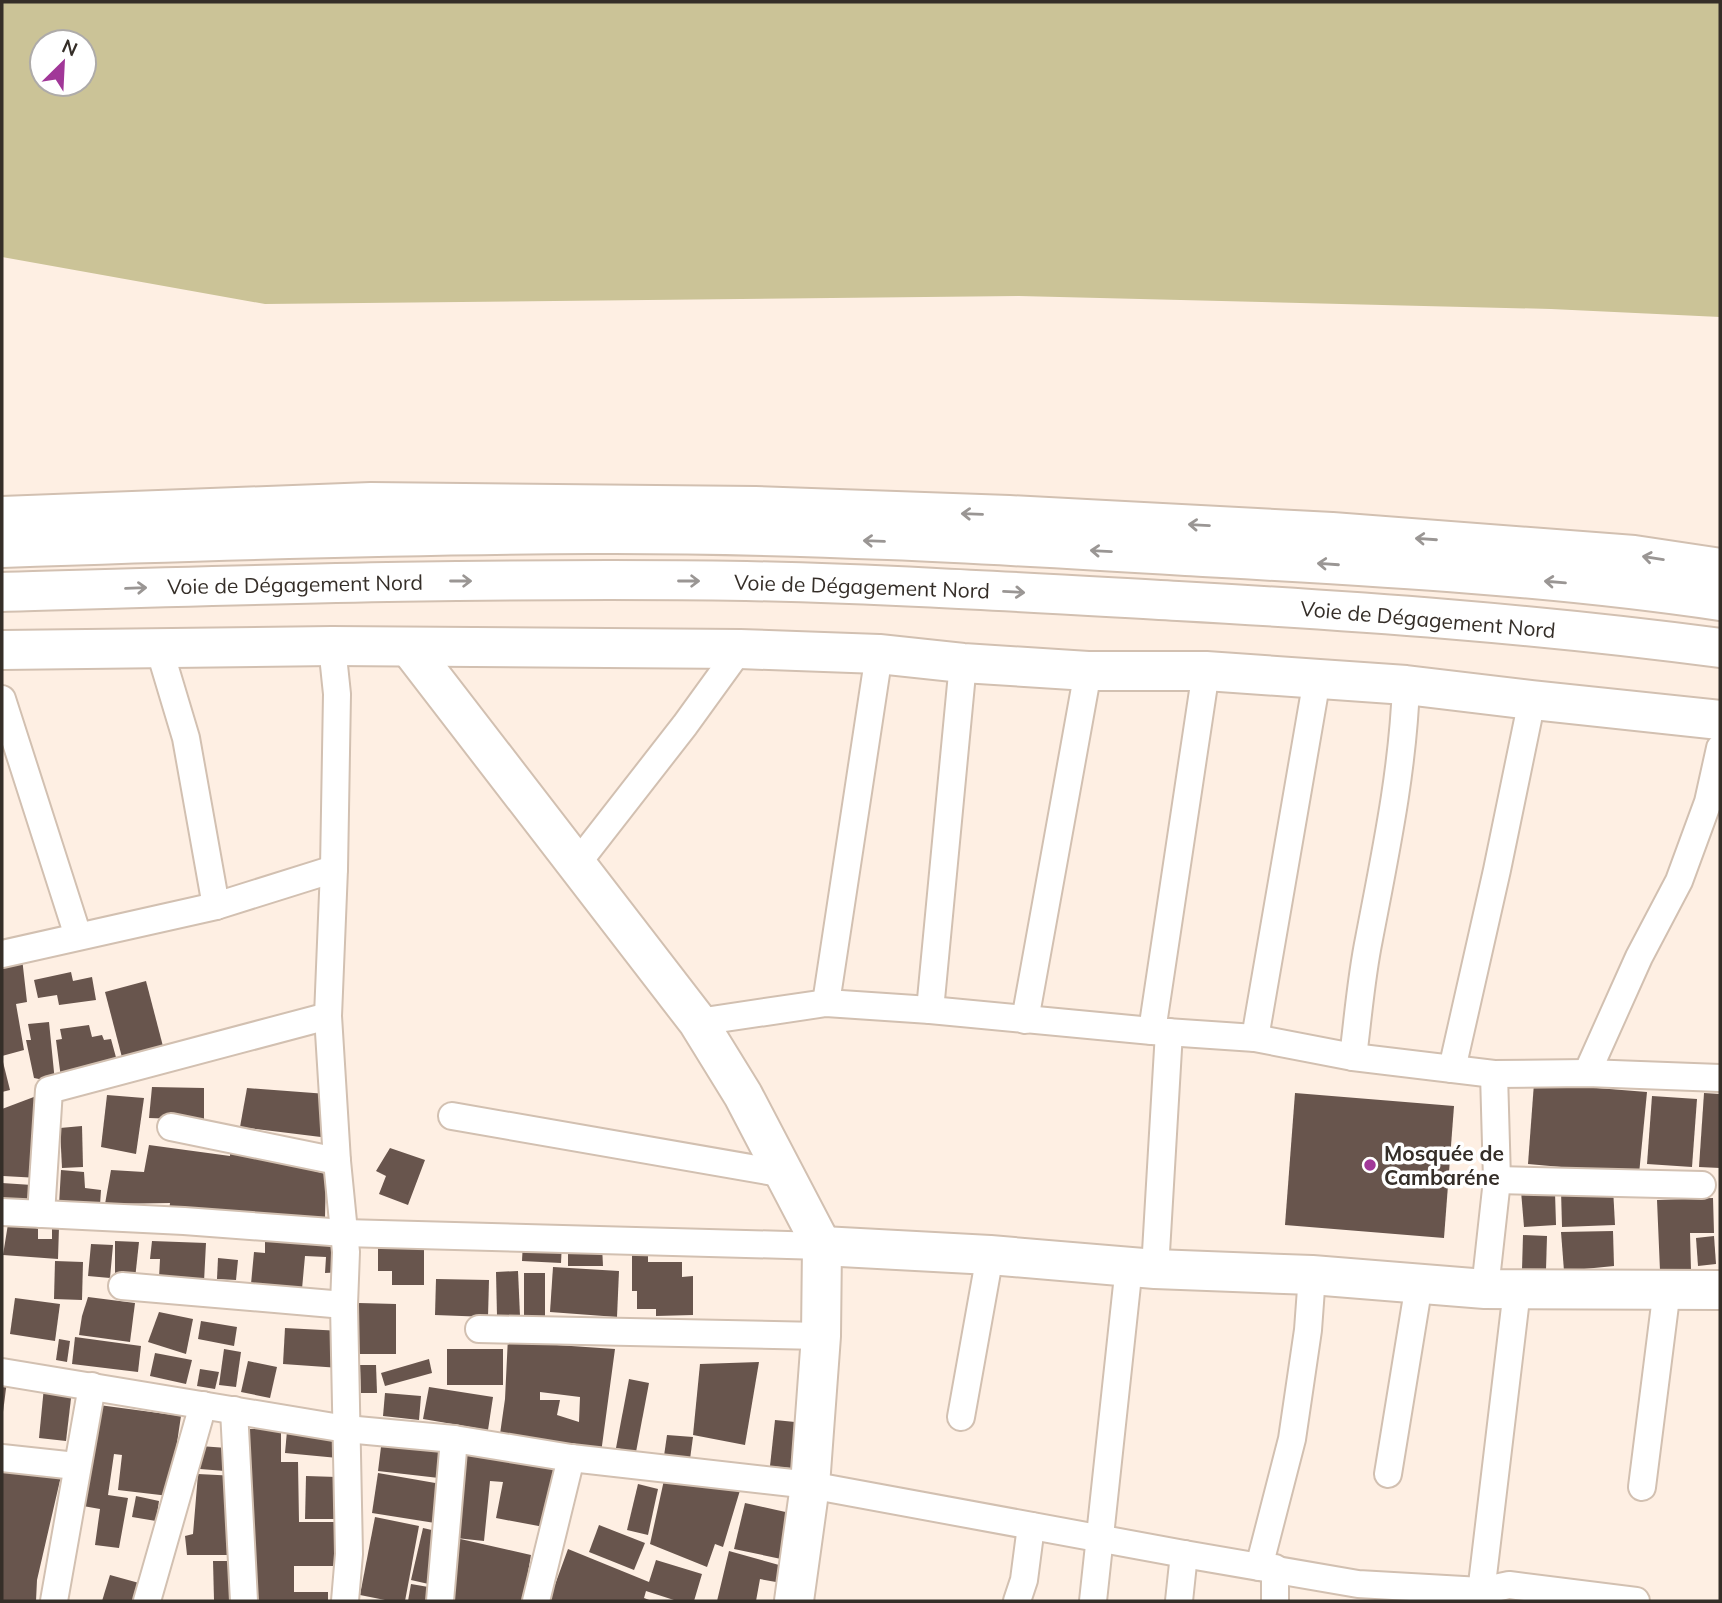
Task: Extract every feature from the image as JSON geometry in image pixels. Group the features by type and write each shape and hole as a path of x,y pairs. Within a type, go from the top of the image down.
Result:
{"main road":[{"path":"2,516 371,502 755,506 1009,515 1332,532 1634,555 1720,568"},
{"name":"Voie de Dégagement Nord","path":"2,548 369,536 753,536 1007,545 1331,564 1630,588 1720,601"},
{"name":"Voie de Dégagement Nord","path":"2,592 381,581 748,581 1002,591 1330,610 1625,635 1720,649"},
{"path":"2,650 332,646 740,649 878,654 1087,671 1206,671 1406,685 1720,720"},
{"path":"409,647 698,1022 743,1095 822,1246 821,1336 810,1485 794,1601"},
{"path":"822,1246 990,1255 1142,1268 1312,1275 1501,1290 1720,1290"}],"street":[{"path":"332,646 337,694 328,1016 346,1252 344,1305 349,1555 345,1601"},
{"path":"159,649 186,738 216,906"},
{"path":"576,865 685,725 740,649"},
{"path":"826,1003 878,654"},
{"path":"930,1010 963,663"},
{"path":"1025,1020 1087,671"},
{"path":"1093,1601 1099,1538 1142,1268 1161,1032 1206,671"},
{"path":"1255,1038 1317,679"},
{"path":"1353,1056 1368,942 1398,785 1406,685"},
{"path":"2,699 78,936"},
{"path":"1451,1069 1497,870 1532,700"},
{"path":"1587,1073 1639,957 1679,881 1708,802 1720,748"},
{"path":"2,954 216,906 334,869"},
{"path":"698,1022 826,1003 1255,1038 1353,1056 1494,1074 1587,1073 1720,1078"},
{"path":"41,1214 49,1090 328,1016"},
{"path":"1481,1596 1501,1290 1494,1074"},
{"path":"452,1116 785,1174"},
{"path":"170,1127 337,1161"},
{"path":"1497,1180 1702,1185"},
{"path":"2,1212 184,1221 344,1233 822,1246"},
{"path":"961,1417 990,1255"},
{"path":"1275,1601 1267,1567 1292,1439 1308,1331 1312,1275"},
{"path":"1388,1474 1419,1284"},
{"path":"122,1286 344,1305"},
{"path":"1642,1487 1667,1289"},
{"path":"479,1329 821,1336"},
{"path":"2,1372 346,1429 454,1439 571,1458 810,1485 1267,1567 1358,1592 1481,1596 1509,1585 1636,1601"},
{"path":"54,1601 92,1386"},
{"path":"147,1601 203,1405"},
{"path":"234,1410 244,1601"},
{"path":"440,1601 454,1439"},
{"path":"2,1458 76,1466"},
{"path":"536,1601 571,1458"},
{"path":"1017,1601 1024,1580 1031,1526"},
{"path":"1179,1601 1184,1554"}],"shaded area":[{"path":"2,2 1720,2 1720,317 1551,309 1019,296 265,304 2,257"}],"building":[{"path":"22,958 27,1002 16,1004 24,1050 2,1056 2,968 8,967 7,961"},
{"path":"71,972 73,981 92,977 96,1000 59,1005 57,995 38,998 34,980"},
{"path":"146,981 165,1054 124,1065 105,992"},
{"path":"49,1022 55,1082 40,1083 39,1079 34,1078 26,1040 31,1040 28,1024"},
{"path":"89,1025 92,1037 102,1035 104,1040 111,1039 117,1061 61,1078 56,1040 62,1039 60,1029"},
{"path":"2,1058 10,1090 2,1092"},
{"path":"1534,1083 1647,1092 1639,1174 1528,1164"},
{"path":"152,1087 204,1088 204,1120 149,1118"},
{"path":"247,1088 327,1094 329,1138 240,1127"},
{"path":"47,1092 39,1178 3,1176 2,1109"},
{"name":"Mosquée de Cambaréne","path":"1295,1093 1454,1106 1444,1238 1285,1225"},
{"path":"1704,1093 1720,1094 1720,1168 1699,1167"},
{"path":"107,1095 144,1098 136,1154 101,1147"},
{"path":"1652,1096 1697,1099 1692,1167 1647,1164"},
{"path":"82,1126 83,1167 62,1168 60,1128"},
{"path":"149,1145 267,1159 326,1174 325,1217 169,1212 170,1203 105,1204 111,1170 144,1172"},
{"path":"390,1148 425,1160 408,1205 379,1194 386,1176 376,1171"},
{"path":"61,1170 84,1172 85,1188 101,1190 100,1205 59,1205"},
{"path":"2,1183 32,1185 30,1202 2,1200"},
{"path":"1613,1188 1615,1225 1562,1227 1561,1190"},
{"path":"1521,1191 1555,1192 1556,1225 1524,1227"},
{"path":"1713,1198 1714,1233 1690,1233 1691,1270 1660,1271 1657,1200"},
{"path":"8,1224 38,1226 38,1239 52,1239 52,1227 59,1227 58,1259 3,1255"},
{"path":"1613,1231 1614,1266 1564,1271 1561,1232"},
{"path":"1523,1235 1547,1236 1546,1270 1522,1270"},
{"path":"1714,1236 1716,1264 1698,1266 1696,1238"},
{"path":"265,1237 345,1243 344,1272 325,1273 326,1257 305,1256 302,1289 251,1284 254,1252 265,1253"},
{"path":"115,1241 139,1242 135,1279 115,1278"},
{"path":"152,1241 206,1243 204,1282 159,1278 160,1259 150,1259"},
{"path":"523,1241 562,1242 561,1263 522,1261"},
{"path":"632,1242 648,1242 648,1262 682,1262 682,1277 693,1276 693,1315 656,1316 656,1309 637,1309 637,1291 632,1291"},
{"path":"91,1244 113,1245 110,1278 88,1276"},
{"path":"378,1245 424,1246 424,1285 392,1285 392,1271 378,1271"},
{"path":"568,1246 602,1246 603,1266 568,1266"},
{"path":"218,1258 238,1260 236,1280 217,1279"},
{"path":"55,1261 83,1262 82,1300 54,1299"},
{"path":"553,1267 619,1271 617,1317 550,1312"},
{"path":"518,1271 520,1316 497,1316 496,1272"},
{"path":"524,1273 545,1273 545,1316 524,1316"},
{"path":"436,1279 489,1280 488,1317 435,1315"},
{"path":"88,1297 135,1303 130,1342 79,1335"},
{"path":"15,1298 60,1304 55,1341 10,1334"},
{"path":"359,1303 396,1304 396,1354 359,1354"},
{"path":"159,1312 193,1319 186,1354 148,1342"},
{"path":"201,1321 237,1327 234,1346 198,1339"},
{"path":"285,1328 342,1331 340,1368 283,1364"},
{"path":"75,1337 141,1346 138,1372 72,1364"},
{"path":"508,1337 543,1338 542,1344 615,1349 601,1453 500,1434 505,1399","holes":["540,1392 580,1397 579,1422 557,1415 560,1400 540,1400"]},
{"path":"59,1339 70,1341 67,1362 56,1360"},
{"path":"224,1349 241,1352 236,1387 219,1385"},
{"path":"447,1349 503,1349 503,1385 447,1385"},
{"path":"155,1353 192,1360 186,1384 150,1376"},
{"path":"429,1359 432,1373 385,1386 381,1373"},
{"path":"248,1361 277,1367 270,1398 241,1392"},
{"path":"759,1362 745,1445 693,1435 700,1364"},
{"path":"360,1365 376,1365 377,1393 361,1393"},
{"path":"200,1369 219,1372 215,1389 197,1386"},
{"path":"629,1379 649,1383 636,1452 616,1448"},
{"path":"2,1381 7,1381 3,1412 2,1412"},
{"path":"44,1387 72,1390 66,1441 39,1438"},
{"path":"429,1387 493,1397 488,1430 423,1419"},
{"path":"385,1393 421,1396 419,1420 383,1416"},
{"path":"99,1405 181,1416 169,1496 118,1490 122,1455 114,1454 108,1495 128,1498 119,1548 95,1545 100,1509 83,1506"},
{"path":"775,1420 795,1422 791,1468 770,1466"},
{"path":"247,1429 281,1429 281,1462 298,1462 299,1522 338,1522 338,1566 294,1566 294,1592 328,1592 328,1601 253,1601"},
{"path":"287,1431 339,1436 338,1458 285,1453"},
{"path":"667,1435 693,1437 690,1459 664,1456"},
{"path":"382,1439 443,1445 439,1478 378,1471"},
{"path":"200,1446 227,1448 225,1471 200,1469"},
{"path":"466,1453 555,1468 544,1527 496,1518 503,1482 490,1481 484,1541 456,1538"},
{"path":"2,1471 61,1476 37,1580 36,1601 2,1601"},
{"path":"378,1473 441,1484 435,1523 372,1513"},
{"path":"198,1474 237,1476 239,1555 187,1555 185,1536 193,1534"},
{"path":"306,1476 337,1477 336,1519 305,1519"},
{"path":"664,1480 741,1487 723,1547 715,1544 707,1567 650,1544"},
{"path":"638,1484 658,1489 648,1535 627,1530"},
{"path":"136,1496 159,1501 156,1521 132,1517"},
{"path":"745,1503 790,1513 786,1560 734,1549"},
{"path":"375,1517 419,1526 405,1601 360,1595"},
{"path":"599,1525 645,1543 634,1570 589,1552"},
{"path":"423,1528 445,1533 433,1585 411,1580"},
{"path":"456,1538 531,1555 523,1601 453,1601"},
{"path":"568,1549 649,1582 656,1560 702,1574 694,1601 677,1601 646,1591 644,1598 652,1601 549,1601"},
{"path":"729,1551 779,1565 776,1582 760,1579 756,1601 717,1601"},
{"path":"213,1561 239,1561 239,1600 214,1600"},
{"path":"110,1575 139,1583 134,1601 102,1601"},
{"path":"411,1584 440,1589 438,1601 408,1601"}],"place":[{"name":"Mosquée de Cambaréne","path":"1370,1165"}]}
